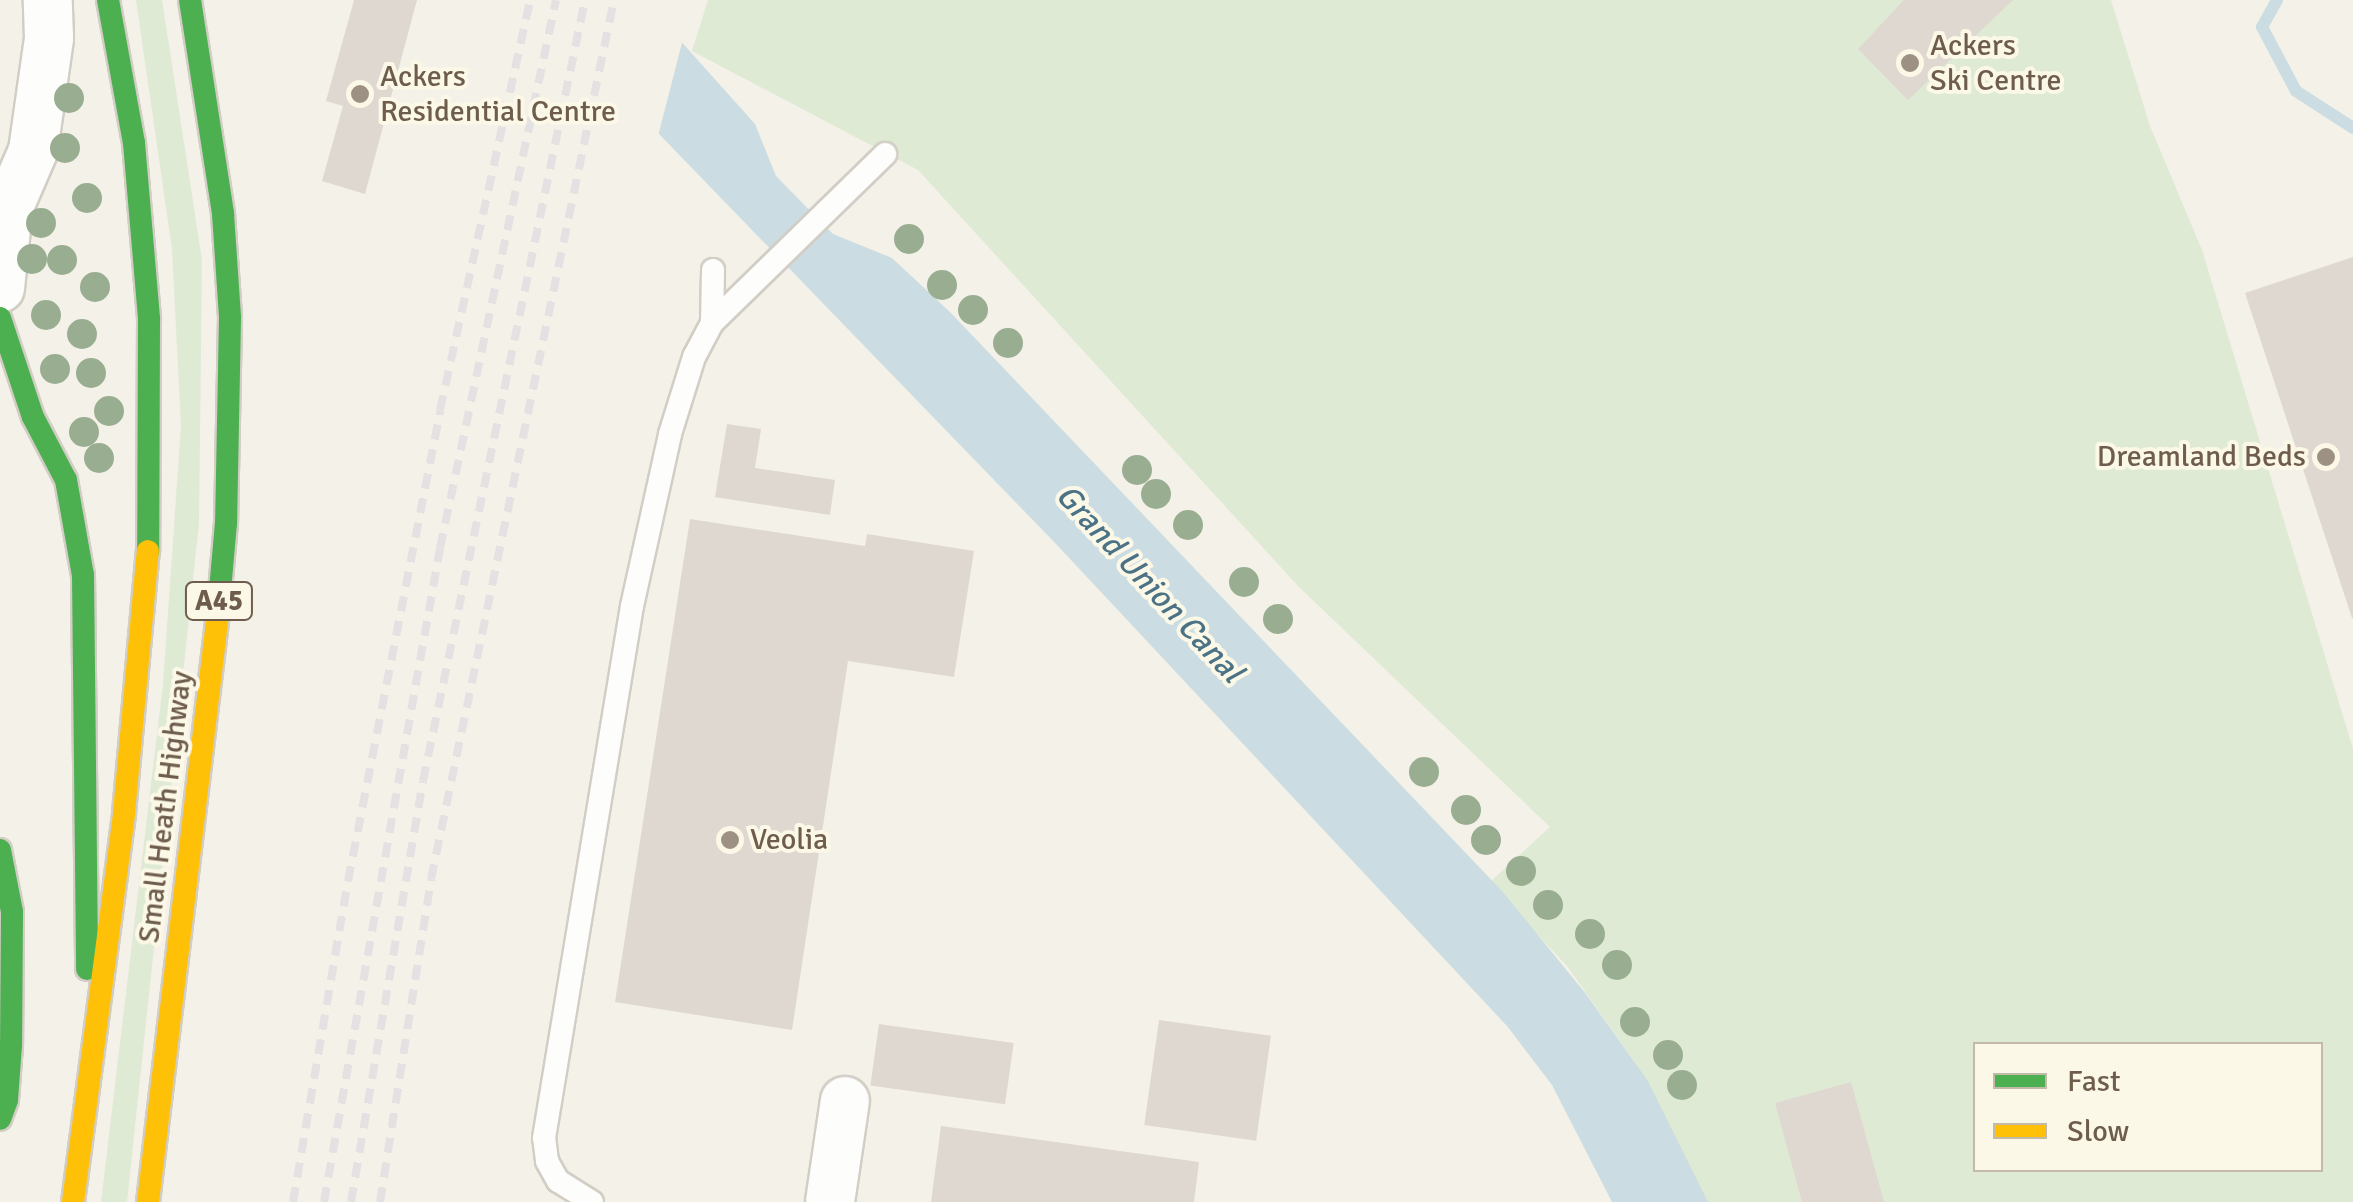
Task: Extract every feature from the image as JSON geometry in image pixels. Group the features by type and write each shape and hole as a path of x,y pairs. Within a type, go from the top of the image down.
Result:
{"main road":[{"name":"Small Heath Highway","path":"73,1202 124,813 150,527 149,319 134,143 108,0"},
{"name":"Small Heath Highway","path":"148,1202 206,737 226,524 230,318 223,214 190,0"},
{"path":"0,318 6,349 32,417 66,480 83,575 88,1086"},
{"path":"0,850 12,912 7,1100 0,1119"}],"street":[{"path":"0,288 4,210 33,151 48,38 48,0"},
{"path":"0,373 32,417"},
{"path":"830,1202 845,1100"}],"lane":[{"path":"592,1202 558,1181 547,1161 544,1138 632,606 670,434 694,358 712,324 746,286 885,154"},
{"path":"712,324 713,270"}],"green space":[{"path":"136,0 162,0 202,260 199,523 127,1202 101,1202 163,684 181,426 172,249"},
{"path":"708,0 2111,0 2150,126 2202,250 2353,749 2353,1202 1695,1202 1634,1061 1567,966 1489,883 1550,827 1298,586 918,170 692,51"}],"water":[{"name":"Grand Union Canal","path":"546,0 644,0 755,124 776,176 833,234 892,258 950,312 1502,891 1586,994 1648,1081 1708,1202 1612,1202 1552,1085 1507,1026 1057,545 660,135"}],"pier":[{"path":"541,0 650,0 683,39 657,140"}],"building":[{"name":"Ackers Residential Centre","path":"354,0 417,0 365,194 322,181 343,106 326,101"},
{"name":"Ackers Ski Centre","path":"1904,0 2013,0 1908,100 1858,49"},
{"name":"Dreamland Beds","path":"2353,257 2353,618 2352,618 2245,293"},
{"path":"727,424 761,429 755,468 835,480 830,515 715,497"},
{"name":"Veolia","path":"690,519 865,546 867,534 974,551 954,677 848,661 792,1030 615,1002"},
{"path":"1159,1020 1271,1036 1256,1141 1144,1125"},
{"path":"879,1024 1014,1043 1005,1104 870,1085"},
{"path":"1851,1082 1884,1202 1802,1202 1775,1103"},
{"path":"941,1126 1199,1162 1194,1202 931,1202"}],"waterway":[{"path":"2277,0 2262,27 2296,91 2353,128"}],"railway":[{"path":"293,1202 348,881 440,410 530,0"},
{"path":"324,1202 440,548 556,0"},
{"path":"351,1202 423,781 585,0"},
{"path":"380,1202 431,879 614,0"}],"traffic: fast":[{"path":"108,0 134,143 149,319 148,551"},
{"path":"190,0 223,214 230,318 226,523 218,613"},
{"path":"0,318 33,417 66,480 83,575 87,969"},
{"path":"0,850 12,912 11,1045 7,1100 0,1119"}],"traffic: slow":[{"path":"73,1202 124,813 148,551"},
{"path":"148,1202 218,613"}],"place":[{"name":"Ackers Ski Centre","path":"1910,63"},
{"name":"Ackers Residential Centre","path":"360,94"},
{"name":"Dreamland Beds","path":"2326,457"},
{"name":"Veolia","path":"730,840"}]}
